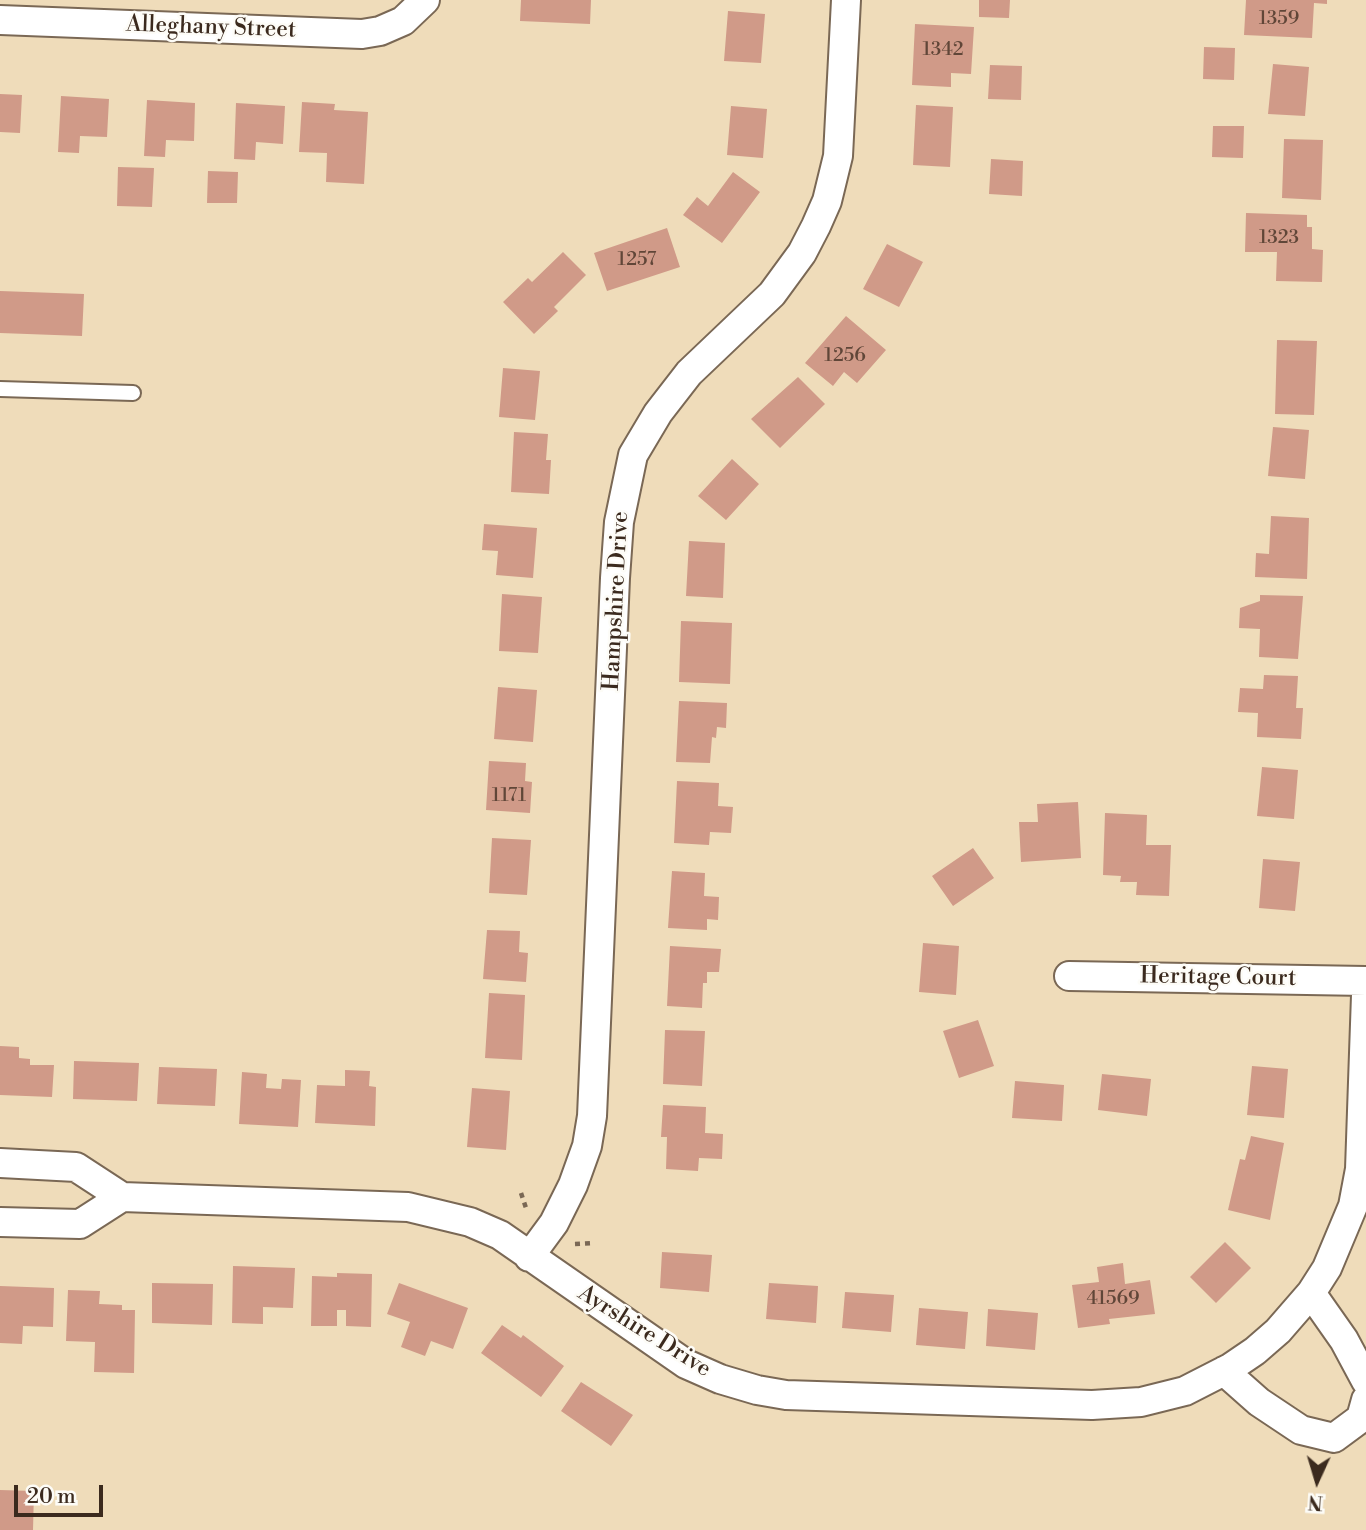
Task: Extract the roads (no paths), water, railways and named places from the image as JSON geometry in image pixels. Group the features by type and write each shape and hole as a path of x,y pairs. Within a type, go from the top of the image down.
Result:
{"street":[{"name":"Hampshire Drive","path":"529,1257 554,1223 573,1185 587,1146 592,1116 615,578 619,523 633,454 653,421 689,373 772,294 802,253 816,226 827,201 838,156 846,0"},
{"name":"Alleghany Street","path":"0,20 362,34 391,26 420,5"},
{"name":"Heritage Court","path":"1069,976 1366,981"},
{"name":"Ayrshire Drive","path":"122,1197 408,1207 471,1223 500,1235 685,1364 720,1379 757,1390 786,1395 1092,1405 1142,1402 1174,1394 1224,1371 1255,1351 1311,1293 1341,1240 1357,1181 1366,995"},
{"path":"0,1163 76,1167 122,1197 80,1224 0,1222"},
{"path":"1311,1293 1344,1340 1366,1381"},
{"path":"1224,1371 1259,1402 1301,1430 1334,1438 1361,1418 1366,1400"}],"lane":[{"path":"0,389 133,393"}]}
